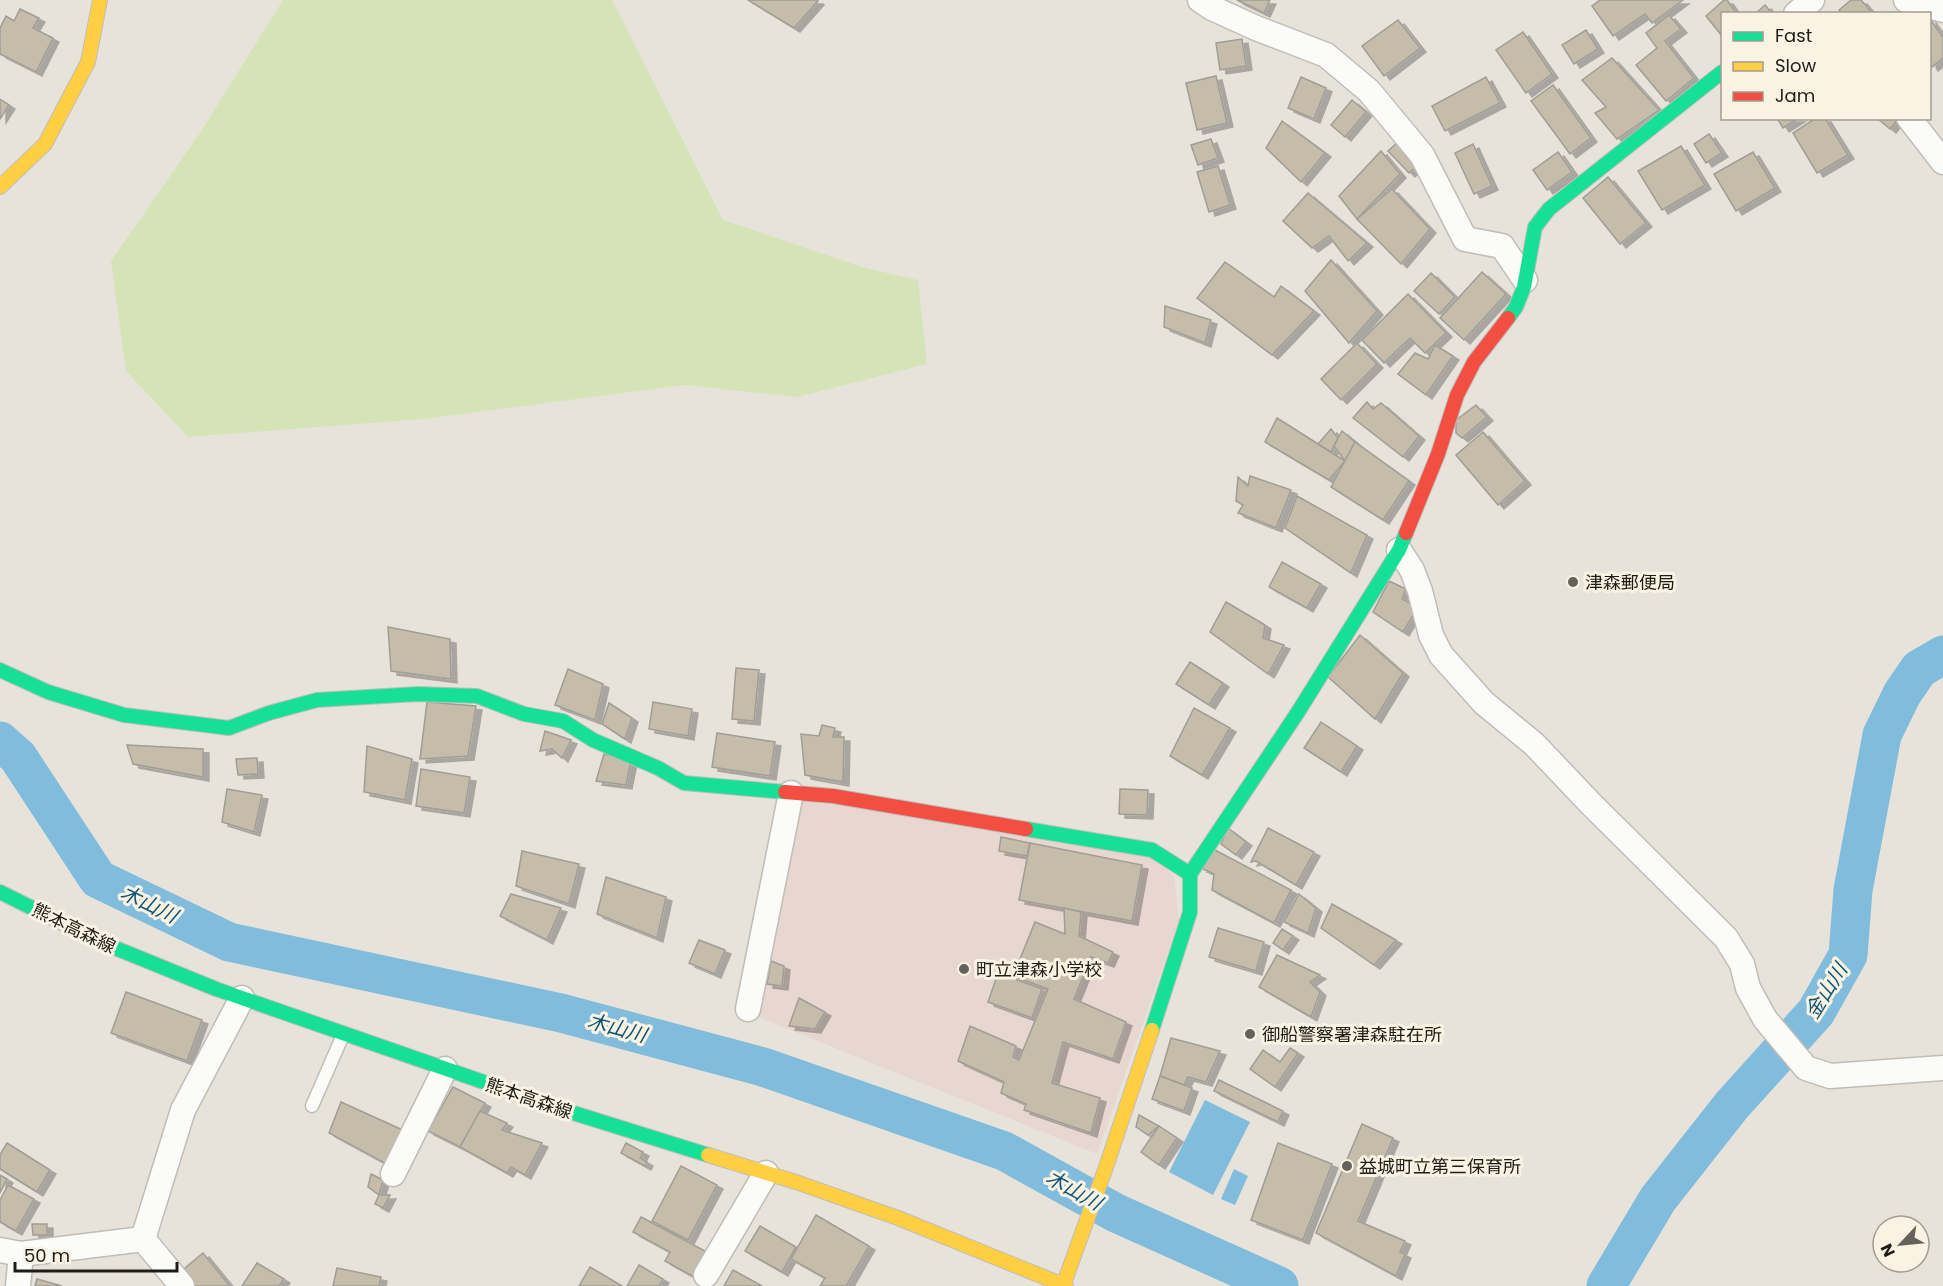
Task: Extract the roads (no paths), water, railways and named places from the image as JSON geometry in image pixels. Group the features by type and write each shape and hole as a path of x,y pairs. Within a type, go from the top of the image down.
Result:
{"street":[{"path":"0,187 45,144 88,62 100,0"},
{"path":"1200,0 1256,28 1326,55 1369,91 1422,155 1466,239 1502,246 1525,280"},
{"path":"1798,12 1812,0"},
{"path":"1906,0 1943,10"},
{"path":"1064,1286 1106,1167 1190,912 1190,874 1299,712 1399,550 1438,454 1457,395 1474,362 1516,307 1531,256 1535,227 1549,209 1721,73"},
{"path":"1911,120 1943,162"},
{"path":"1399,550 1412,570 1431,635 1441,655 1484,703 1534,744 1726,938 1742,964 1748,988 1765,1019 1806,1068 1830,1076 1943,1068"},
{"path":"0,670 48,692 124,715 230,728 269,713 317,700 418,694 477,696 524,714 563,721 593,740 658,768 684,783 832,796 1152,850 1190,874"},
{"path":"748,1009 791,793"},
{"name":"熊本高森線","path":"0,892 98,941 242,998 567,1111 766,1173 898,1218 1064,1286"},
{"path":"143,1239 183,1110 242,998"},
{"path":"393,1174 445,1069"},
{"path":"706,1275 766,1173"},
{"path":"18,1286 10,1252 143,1239"},
{"path":"143,1239 182,1286"}],"lane":[{"path":"312,1106 343,1034"}],"water":[{"path":"1205,1100 1250,1122 1213,1195 1169,1172"},
{"path":"1234,1169 1248,1176 1235,1205 1221,1199"}],"waterway":[{"name":"金山川","path":"1606,1286 1658,1199 1732,1105 1816,1012 1848,955 1853,890 1882,735 1902,694 1919,669 1943,655"},
{"name":"木山川","path":"0,741 18,757 98,879 229,942 561,1013 763,1067 1004,1151 1116,1213 1279,1286"}],"place":[{"name":"津森郵便局","path":"1573,582"},
{"name":"町立津森小学校","path":"964,969"},
{"name":"御船警察署津森駐在所","path":"1250,1034"},
{"name":"益城町立第三保育所","path":"1347,1166"}]}
